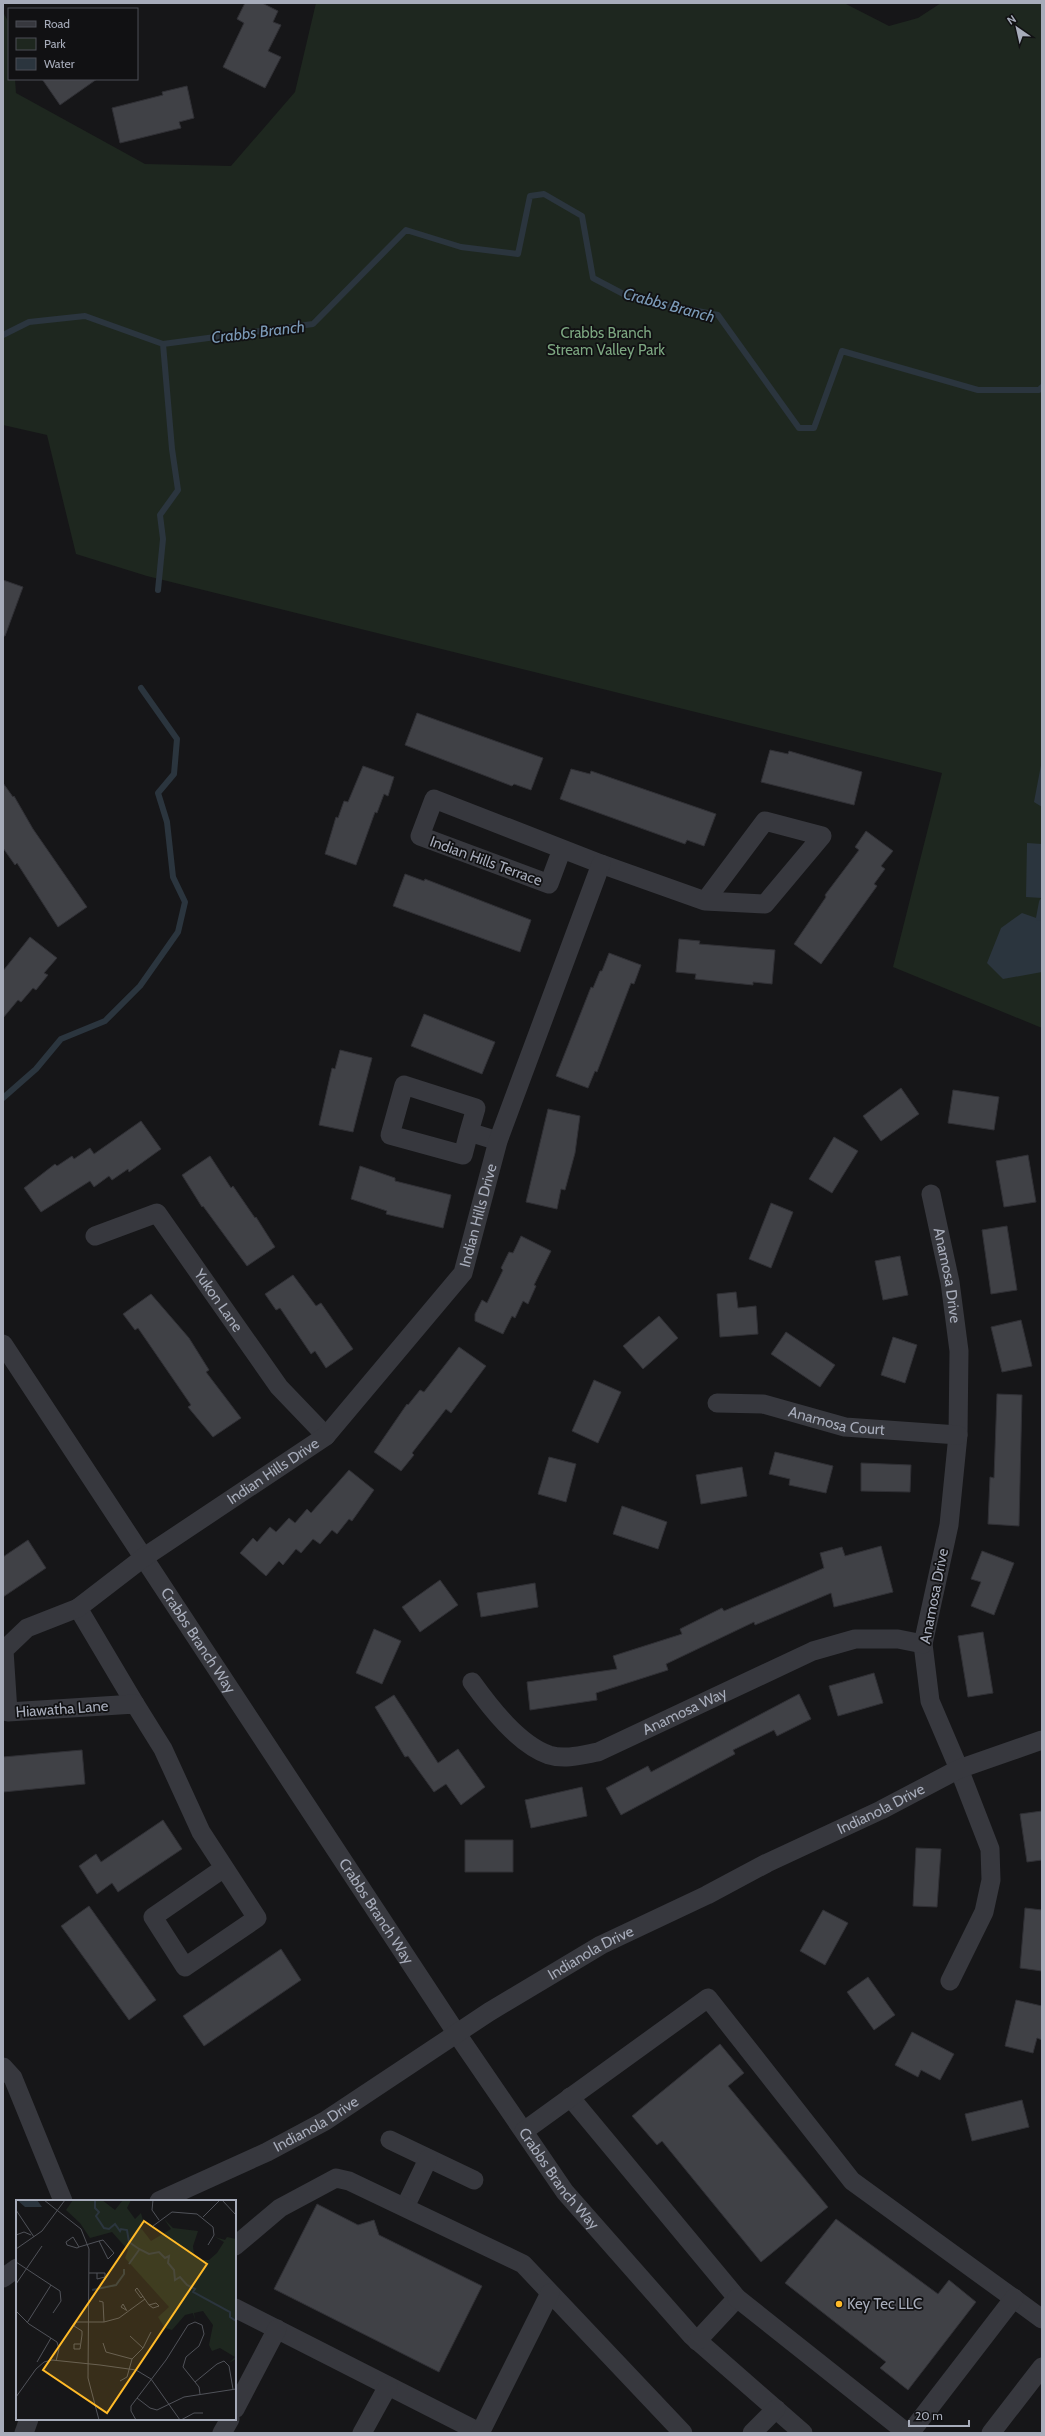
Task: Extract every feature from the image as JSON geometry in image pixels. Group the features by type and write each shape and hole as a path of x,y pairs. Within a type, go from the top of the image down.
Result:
{"street":[{"name":"Indian Hills Terrace","path":"562,849 549,884 420,836 434,799 601,864 705,901 765,904 822,836 765,821 705,901"},
{"name":"Indian Hills Drive","path":"143,1558 326,1436 463,1273 498,1141 601,864"},
{"path":"404,1085 476,1108 469,1132 463,1155 390,1135 404,1085"},
{"path":"469,1132 498,1141"},
{"name":"Anamosa Drive","path":"931,1194 950,1282 959,1352 958,1435 949,1525 922,1644 930,1701 959,1769 990,1849 991,1880 984,1912 950,1981"},
{"name":"Yukon Lane","path":"95,1236 157,1213 279,1387 326,1436"},
{"name":"Crabbs Branch Way","path":"3,1344 457,2034 565,2192 698,2341 804,2433"},
{"name":"Anamosa Court","path":"717,1403 763,1404 845,1426 958,1435"},
{"name":"Hiawatha Lane","path":"135,1704 8,1712 4,1650 27,1628 78,1608 143,1558"},
{"path":"78,1608 135,1704 164,1749 201,1832 257,1918 185,1967 153,1917 224,1868"},
{"name":"Anamosa Way","path":"472,1682 496,1715 530,1743 549,1755 570,1757 598,1752 812,1650 855,1639 898,1639 922,1644"},
{"name":"Indianola Drive","path":"161,2200 267,2152 325,2120 501,2004 601,1945 707,1895 767,1863 882,1810 959,1769 1042,1740"},
{"path":"524,2131 708,1998 852,2180 1042,2319"},
{"path":"3,2067 12,2078 63,2200"},
{"path":"570,2097 737,2298 908,2433 1014,2298"},
{"path":"390,2140 474,2180"},
{"path":"404,2207 428,2159"},
{"path":"236,2245 280,2208 336,2178 349,2180 523,2264 683,2433"},
{"path":"3,2278 16,2269"},
{"path":"236,2309 480,2433 550,2293"},
{"path":"698,2341 737,2298"},
{"path":"236,2405 242,2382 277,2330"},
{"path":"991,2433 1042,2367"},
{"path":"362,2433 388,2386"},
{"path":"752,2433 776,2409"},
{"path":"24,2433 29,2420"},
{"path":"222,2433 229,2420"}],"green space":[{"name":"Crabbs Branch Stream Valley Park","path":"316,3 844,3 889,26 918,18 941,3 1042,3 1042,1028 893,967 942,773 147,576 76,554 47,435 3,425 3,12 8,21 8,80 15,80 16,93 145,164 231,166 295,92"}],"water":[{"path":"1042,760 1042,807 1034,802"},
{"path":"1027,843 1042,844 1042,898 1026,897"},
{"path":"1022,913 1042,920 1042,972 1003,979 987,963 1001,928"}],"building":[{"path":"245,3 262,3 278,11 273,22 281,25 268,51 281,57 265,88 223,67 244,23 237,19"},
{"path":"43,80 96,80 60,105"},
{"path":"187,86 194,118 179,122 181,128 120,143 112,108 163,95 162,92"},
{"path":"3,580 23,587 5,636 3,636"},
{"path":"417,713 543,758 531,790 514,784 512,786 405,745"},
{"path":"770,750 788,754 789,751 862,772 854,805 761,782"},
{"path":"363,766 394,777 388,796 384,794 377,813 375,812 356,865 325,854 336,817 338,818 344,801 348,802"},
{"path":"571,769 590,774 591,771 716,814 704,846 687,840 685,844 560,799"},
{"path":"3,783 13,797 14,796 33,829 87,907 58,927 17,863 15,865 3,848"},
{"path":"866,831 893,851 881,866 885,869 874,884 877,886 821,964 794,944 826,897 825,895 859,850 855,847"},
{"path":"405,874 424,881 425,879 531,920 520,952 393,906"},
{"path":"30,937 57,958 44,973 48,975 36,990 33,988 21,1002 18,1000 3,1018 3,971"},
{"path":"679,939 700,941 699,944 775,950 772,984 753,982 753,985 695,979 696,974 676,972"},
{"path":"609,953 641,965 634,984 631,983 597,1072 595,1071 588,1088 556,1076 591,987 593,988 600,971 602,971"},
{"path":"424,1014 495,1042 482,1074 411,1046"},
{"path":"340,1050 372,1058 353,1132 319,1125 332,1068 335,1069"},
{"path":"901,1088 919,1114 881,1141 863,1116"},
{"path":"953,1090 999,1097 994,1130 948,1123"},
{"path":"548,1109 580,1116 575,1153 565,1190 561,1189 557,1209 526,1202"},
{"path":"141,1121 161,1149 129,1172 128,1169 112,1180 109,1176 94,1187 90,1181 41,1212 24,1188 55,1164 57,1166 72,1156 74,1159 90,1148 94,1154"},
{"path":"834,1137 858,1151 832,1193 809,1179"},
{"path":"1028,1155 1036,1202 1004,1207 996,1161"},
{"path":"210,1156 231,1188 233,1186 255,1218 256,1217 275,1247 247,1266 203,1206 202,1207 182,1175"},
{"path":"360,1166 395,1178 395,1181 451,1195 443,1228 386,1214 387,1211 351,1199"},
{"path":"771,1203 793,1212 771,1268 749,1259"},
{"path":"1007,1226 1017,1290 991,1294 982,1230"},
{"path":"521,1236 551,1251 534,1285 536,1286 528,1304 523,1301 515,1318 512,1316 503,1334 475,1321 475,1314 482,1300 487,1303 503,1270 501,1268 509,1252 513,1253"},
{"path":"900,1256 908,1295 883,1300 875,1261"},
{"path":"293,1275 316,1306 321,1303 353,1349 326,1368 315,1351 311,1354 280,1308 276,1310 265,1294"},
{"path":"736,1292 738,1308 756,1306 758,1334 720,1337 717,1294"},
{"path":"151,1294 189,1338 209,1370 206,1372 241,1418 213,1437 188,1407 191,1405 138,1328 135,1330 123,1314"},
{"path":"659,1316 678,1338 643,1369 623,1346"},
{"path":"1021,1320 1032,1366 1002,1372 991,1327"},
{"path":"786,1332 835,1365 820,1387 771,1354"},
{"path":"893,1337 917,1345 905,1383 881,1375"},
{"path":"459,1347 486,1366 451,1413 446,1409 412,1453 414,1455 401,1471 374,1452 407,1404 408,1405 420,1390 424,1392"},
{"path":"594,1380 621,1392 598,1443 572,1431"},
{"path":"997,1394 1022,1395 1019,1526 988,1524 990,1477 994,1478"},
{"path":"775,1452 833,1466 826,1493 789,1485 790,1479 769,1474"},
{"path":"549,1457 576,1464 566,1502 538,1494"},
{"path":"861,1463 911,1465 910,1492 861,1491"},
{"path":"742,1467 747,1496 701,1504 696,1475"},
{"path":"349,1470 374,1490 352,1521 349,1519 337,1534 332,1530 320,1544 313,1539 301,1553 296,1549 283,1565 279,1561 266,1576 240,1553 253,1538 257,1542 270,1527 276,1532 289,1518 295,1523 307,1509 311,1513"},
{"path":"622,1506 667,1522 658,1549 613,1534"},
{"path":"28,1540 46,1568 3,1597 3,1557"},
{"path":"881,1546 893,1592 834,1607 831,1593 755,1625 754,1622 666,1664 668,1670 596,1693 597,1700 530,1710 527,1682 617,1669 613,1656 682,1634 680,1629 722,1608 724,1611 824,1568 820,1553 842,1547 845,1556"},
{"path":"982,1551 1014,1563 994,1615 971,1606 981,1582 971,1579"},
{"path":"440,1580 458,1605 420,1632 402,1607"},
{"path":"535,1583 538,1607 481,1617 477,1593"},
{"path":"374,1629 401,1641 382,1684 356,1673"},
{"path":"983,1632 993,1693 968,1697 958,1636"},
{"path":"874,1673 883,1703 838,1716 829,1686"},
{"path":"799,1694 811,1719 777,1736 774,1730 733,1750 735,1754 621,1815 606,1788 648,1766 651,1772"},
{"path":"394,1695 438,1763 458,1749 485,1787 461,1805 446,1784 434,1792 408,1756 405,1757 375,1707"},
{"path":"82,1750 85,1784 3,1792 3,1757"},
{"path":"582,1787 587,1816 531,1828 525,1800"},
{"path":"1042,1811 1042,1860 1027,1862 1020,1814"},
{"path":"163,1820 182,1849 118,1892 112,1883 97,1894 79,1866 96,1854 101,1862"},
{"path":"465,1840 513,1840 513,1872 465,1872"},
{"path":"916,1848 941,1849 937,1907 913,1906"},
{"path":"89,1906 156,2000 129,2020 61,1926"},
{"path":"1025,1908 1042,1910 1042,1971 1020,1968"},
{"path":"823,1910 848,1923 825,1965 800,1951"},
{"path":"281,1949 301,1980 204,2046 183,2016"},
{"path":"868,1977 895,2015 874,2030 847,1992"},
{"path":"1016,2000 1042,2006 1042,2040 1037,2038 1033,2053 1005,2046"},
{"path":"912,2032 954,2054 940,2080 921,2070 918,2077 895,2065"},
{"path":"720,2044 744,2073 728,2086 828,2207 761,2262 662,2141 657,2145 632,2116"},
{"path":"1022,2100 1029,2127 972,2141 965,2114"},
{"path":"317,2204 358,2225 374,2220 379,2235 482,2286 439,2372 274,2289"},
{"path":"836,2219 938,2294 949,2280 976,2302 908,2390 880,2368 886,2362 785,2283"}],"waterway":[{"name":"Crabbs Branch","path":"3,335 29,322 85,316 163,344 313,324 406,230 461,247 518,254 530,196 544,194 582,216 593,278 631,298 718,315 799,428 814,428 842,351 978,390 1039,390 1042,387"},
{"path":"158,590 163,539 160,515 178,490 172,449 163,344"},
{"path":"3,1098 36,1069 61,1039 105,1021 140,986 178,932 185,902 173,877 167,822 158,793 174,774 177,739 141,688"},
{"path":"1039,918 1042,902"}],"place":[{"name":"Key Tec LLC","path":"839,2304"}]}
